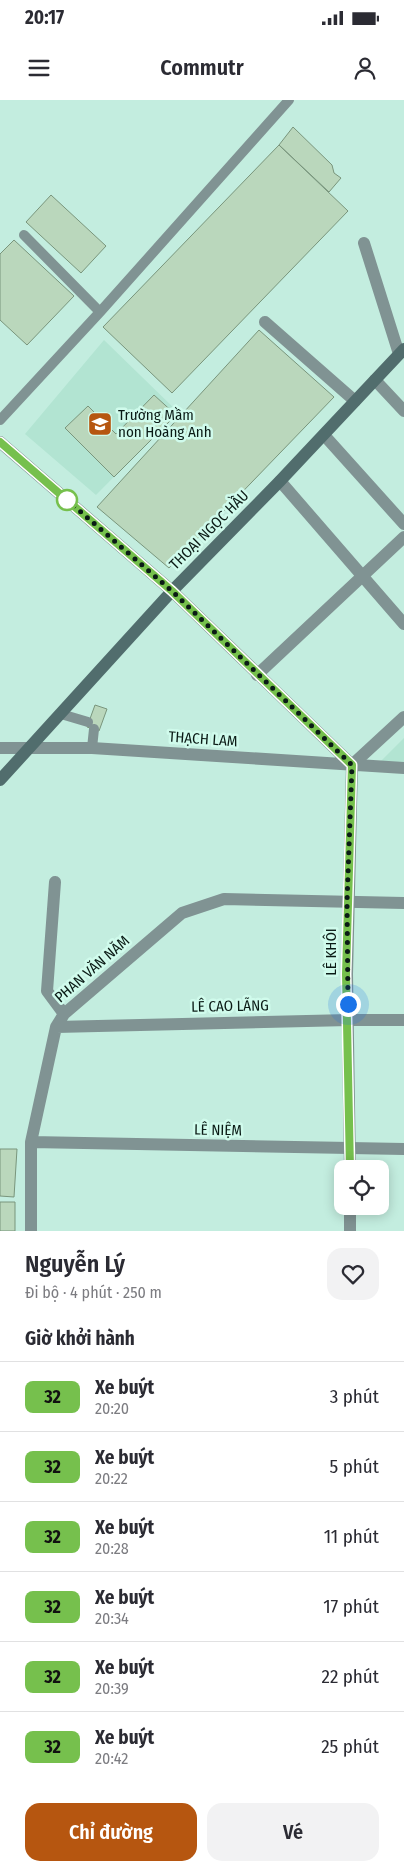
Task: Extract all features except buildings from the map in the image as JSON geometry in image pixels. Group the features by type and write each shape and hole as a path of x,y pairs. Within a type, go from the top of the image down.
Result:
{"main road":[{"name":"THOẠI NGỌC HẦU","path":"0,780 172,591 280,481 402,352"}],"street":[{"path":"364,243 402,352"},
{"path":"265,322 355,401"},
{"path":"375,380 404,411"},
{"path":"324,435 404,524"},
{"path":"0,442 159,579 352,765 404,717"},
{"path":"280,481 404,624"},
{"path":"258,675 404,537"},
{"path":"159,579 162,589 161,603"},
{"name":"THẠCH LAM","path":"0,749 92,748 404,768"},
{"path":"0,749 7,751 11,756 11,768"},
{"name":"LÊ KHÔI","path":"350,1160 347,902 352,765"},
{"path":"55,882 46,991 64,1014"},
{"name":"PHAN VĂN NĂM","path":"31,1231 31,1142 56,1027 64,1014 182,913 204,904 224,899 404,903"},
{"name":"LÊ CAO LÃNG","path":"56,1027 404,1020"},
{"name":"LÊ NIỆM","path":"31,1142 404,1149"},
{"path":"350,1215 350,1231"}],"lane":[{"path":"0,420 100,312 290,100"},
{"path":"24,235 100,312"},
{"path":"61,714 91,726 92,748"}],"shaded area":[{"name":"Trường Mầm non Hoàng Anh","path":"104,340 178,412 96,495 25,434"},
{"path":"404,738 404,767 376,766"}],"bus line":[{"name":"32","path":"0,442 172,591 239,658 352,765 346,974 349,1020 350,1160"}],"place":[{"name":"Trường Mầm non Hoàng Anh","path":"100,424"}],"route":[{"path":"67,500 172,591 239,658 352,765 347,902 346,974 348,1004"}]}
